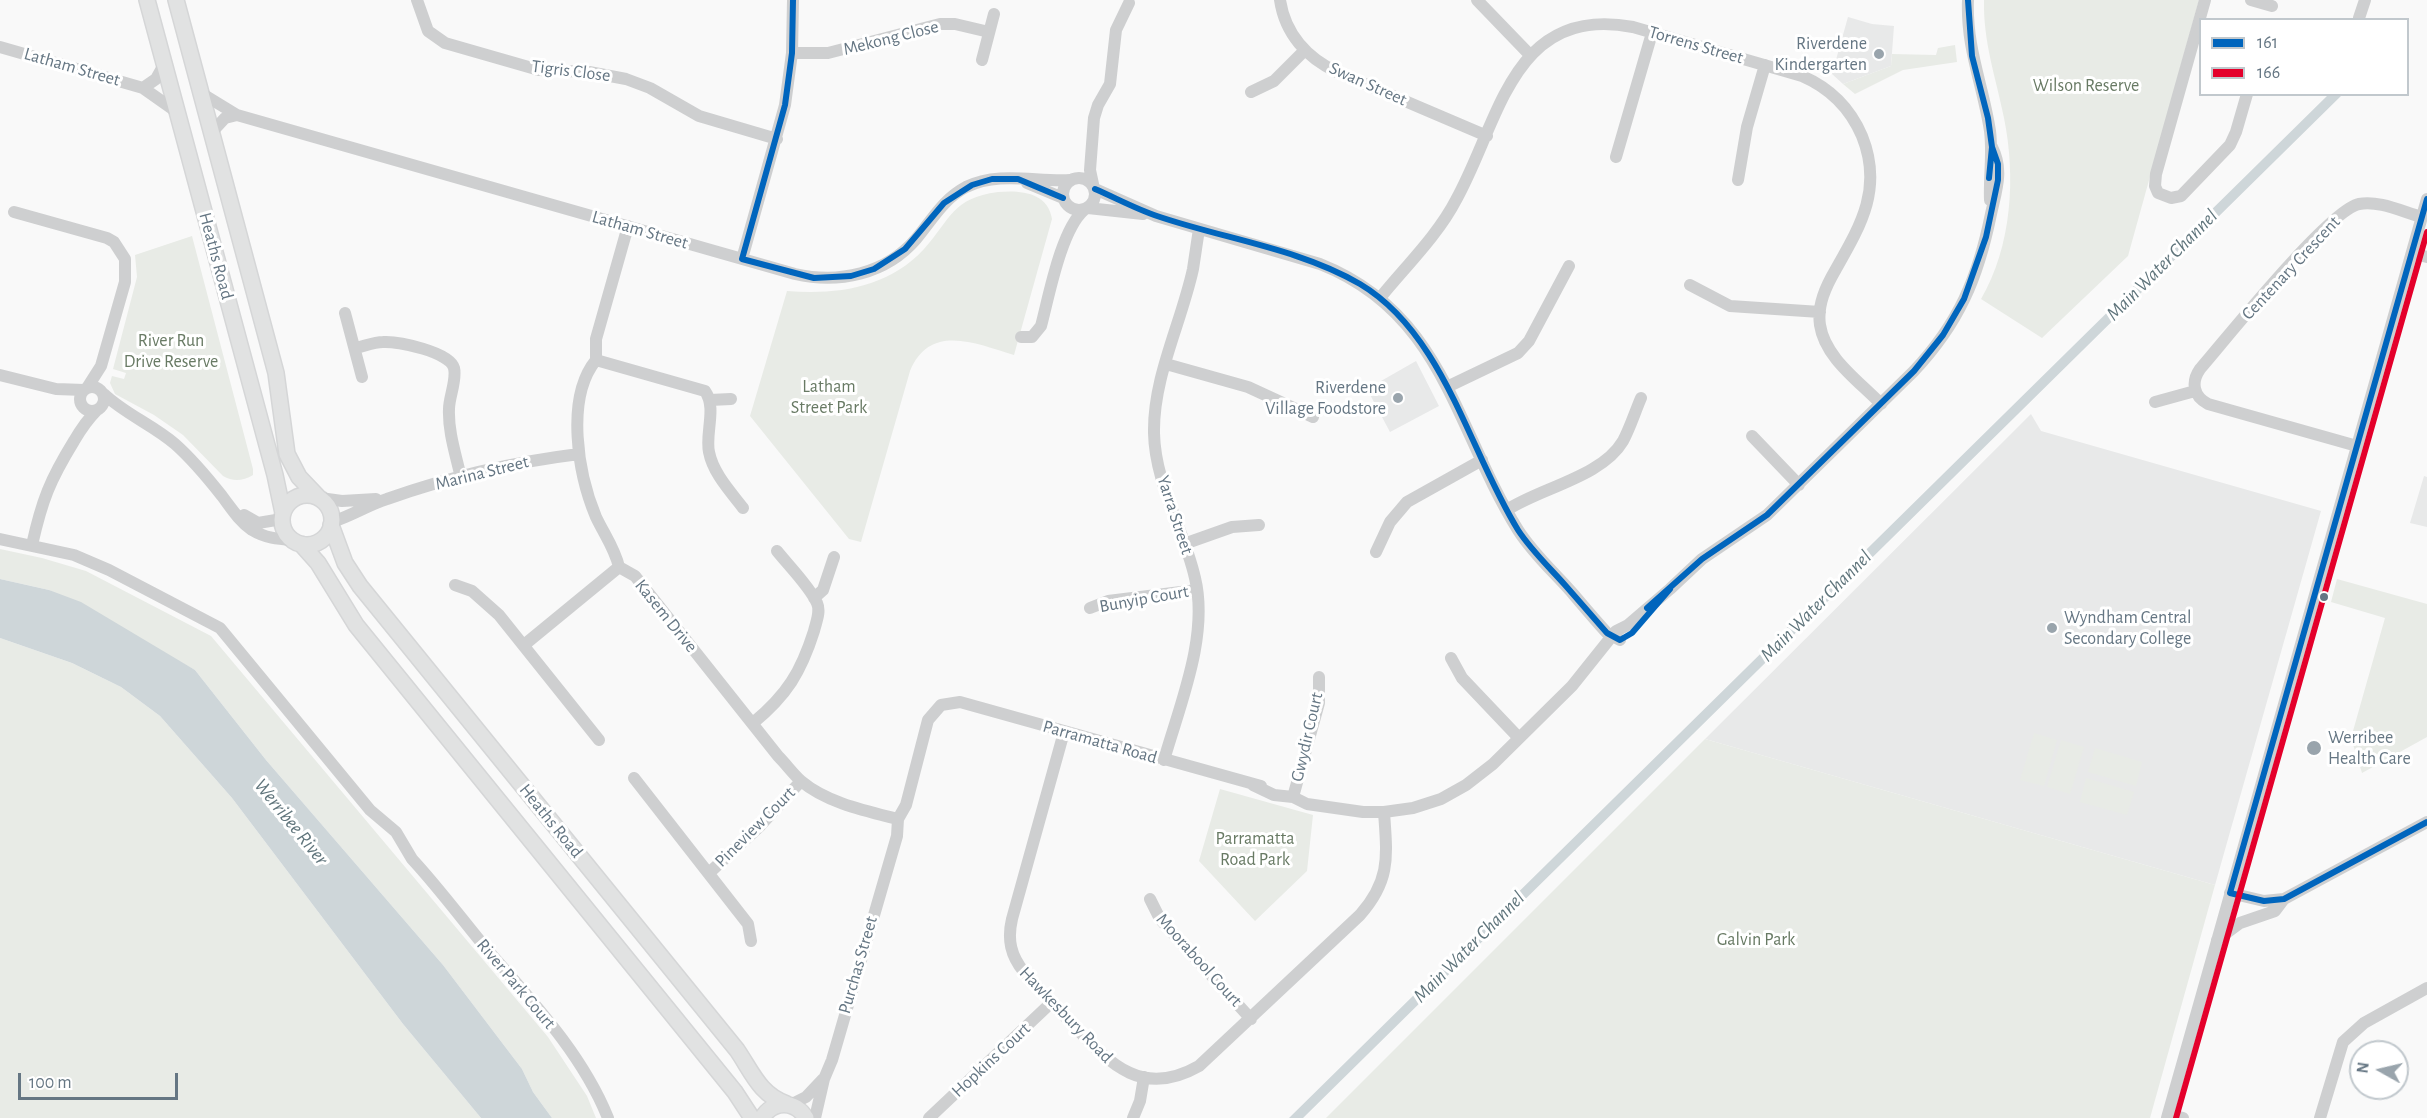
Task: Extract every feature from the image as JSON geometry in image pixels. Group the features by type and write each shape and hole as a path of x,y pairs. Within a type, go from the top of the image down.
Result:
{"main road":[{"name":"Heaths Road","path":"147,0 273,469 282,516"},
{"name":"Heaths Road","path":"176,0 276,373 287,454 299,477 320,498"},
{"path":"310,495 320,498 329,508 332,524 320,541 311,544 296,542 284,531 282,516 289,503 298,496 310,495"},
{"name":"Heaths Road","path":"332,524 345,563 360,586 736,1050 761,1089 778,1101 800,1110 806,1118"},
{"name":"Heaths Road","path":"296,542 318,563 356,625 735,1092 752,1118"},
{"path":"762,1118 771,1107 789,1104"}],"street":[{"name":"Tigris Close","path":"417,0 428,31 445,43 539,70 589,72 626,79 650,88 699,116 777,139"},
{"path":"742,260 785,105 792,53 794,0"},
{"name":"Swan Street","path":"1280,0 1288,27 1315,60 1337,72 1487,136"},
{"path":"1477,0 1530,55"},
{"name":"Parramatta Road","path":"895,819 909,788 928,720 936,709 946,703 960,702 1252,785 1294,793 1323,805 1349,811 1384,812 1429,803 1454,792 1478,777 1572,686 1599,665 1616,636 1632,633 1670,589 1702,559 1767,515 1799,485 1923,361 1955,317 1981,260 1999,169 1972,57 1968,0"},
{"path":"2200,18 2205,0"},
{"path":"2251,0 2273,3 2269,18"},
{"path":"2359,18 2365,0"},
{"path":"1021,337 1032,337 1041,326 1066,238 1077,217 1095,199 1091,157 1095,111 1110,84 1116,30 1129,3"},
{"path":"982,60 994,14"},
{"path":"2199,21 2156,174 2155,186 2158,193 2171,198 2181,196 2226,151 2236,132 2246,96"},
{"name":"Mekong Close","path":"792,53 828,53 940,24 955,24 989,32"},
{"name":"Torrens Street","path":"1380,298 1451,209 1513,78 1530,55 1555,36 1585,26 1618,25 1802,76 1831,93 1847,109 1854,120 1867,153 1870,175 1866,210 1825,289 1820,312 1822,335 1831,352 1881,404"},
{"path":"1616,157 1652,33"},
{"name":"Latham Street","path":"0,47 143,87 177,112"},
{"path":"1251,92 1274,81 1305,50"},
{"name":"Latham Street","path":"143,87 156,79 165,63"},
{"path":"1738,180 1747,127 1765,65"},
{"name":"Latham Street","path":"201,93 237,115 742,260 814,278 842,278 864,273 887,262 905,249 944,203 956,193 972,185 992,179 1072,179"},
{"path":"212,132 225,118 237,115"},
{"path":"1066,238 1064,188 1086,167 1091,157"},
{"path":"1072,179 1085,178 1094,186 1156,216 1320,264 1356,281 1380,298 1407,325 1423,346 1447,387 1507,510 1528,545 1574,595 1592,608 1616,636"},
{"name":"Latham Street","path":"1018,179 1064,200"},
{"path":"1064,200 1073,209 1156,216"},
{"path":"2183,1118 2167,1116 2427,200"},
{"name":"Centenary Crescent","path":"2195,391 2194,380 2200,369 2303,251 2345,210 2355,205 2371,203 2422,217"},
{"path":"14,212 98,235 114,242 120,250 127,269 101,366 80,396 81,429"},
{"name":"Kasem Drive","path":"628,226 596,339 596,360 588,369 580,403 579,453 589,498 617,556 619,567 634,576 778,756 801,781 837,801 895,819"},
{"name":"Yarra Street","path":"1164,760 1196,647 1199,621 1197,590 1164,487 1155,449 1155,410 1204,230"},
{"path":"2412,253 2427,257"},
{"path":"1447,387 1518,353 1529,341 1569,266"},
{"path":"1690,285 1730,306 1820,312"},
{"path":"345,313 362,377"},
{"path":"356,348 382,342 395,342 441,355 451,362 455,372 449,409 450,430 460,478"},
{"path":"596,360 705,391 710,400 709,451 715,469 743,508"},
{"path":"1166,364 1248,387 1313,417"},
{"path":"0,539 32,545 39,512 48,486 81,429 104,402 101,366"},
{"path":"0,375 56,389 95,387 129,414 174,444 200,468 239,519 270,538 296,542"},
{"path":"56,389 90,411 99,409 129,414"},
{"path":"2155,402 2195,391 2208,404 2357,446"},
{"path":"1507,510 1602,463 1612,455 1623,441 1641,398"},
{"path":"710,400 731,399"},
{"path":"1752,436 1799,485"},
{"name":"Marina Street","path":"332,524 386,499 523,461 579,453"},
{"path":"1376,552 1390,522 1407,502 1482,460"},
{"path":"223,497 255,522 282,516"},
{"name":"Marina Street","path":"320,498 342,501 386,499"},
{"path":"1184,544 1232,527 1259,525"},
{"name":"River Park Court","path":"32,545 74,555 108,570 220,628 366,804 398,823 407,839 412,859 552,1025 600,1097 608,1118"},
{"path":"753,723 786,692 801,666 819,611 814,598 777,551"},
{"path":"814,598 823,590 834,557"},
{"path":"524,645 619,567"},
{"path":"455,585 475,587 599,740"},
{"name":"Bunyip Court","path":"1090,608 1108,601 1197,590"},
{"path":"1451,658 1462,678 1520,738"},
{"name":"Gwydir Court","path":"1294,793 1319,703 1319,677"},
{"name":"Hawkesbury Road","path":"1064,732 1010,934 1011,947 1018,966 1108,1061 1122,1070 1144,1077 1167,1078 1192,1070 1210,1057 1352,922 1374,898 1382,884 1385,868 1384,812"},
{"name":"Pineview Court","path":"634,778 748,924 751,941"},
{"name":"Pineview Court","path":"709,873 760,826 801,781"},
{"name":"Purchas Street","path":"815,1118 824,1078 832,1060 891,850 895,819"},
{"path":"2230,893 2264,901 2284,899 2427,822"},
{"name":"Moorabool Court","path":"1150,899 1160,919 1251,1019"},
{"path":"2217,940 2240,923 2275,911 2284,899"},
{"path":"2320,1118 2337,1057 2348,1037 2364,1023 2427,988"},
{"name":"Hopkins Court","path":"929,1118 1052,1002"},
{"path":"1133,1118 1140,1101 1144,1077"},
{"name":"Purchas Street","path":"789,1104 806,1097 824,1078"}],"shaded area":[{"path":"1848,17 1872,24 1894,26 1891,66 1843,84 1832,74"},
{"path":"1416,361 1439,406 1390,432 1367,389"},
{"name":"Wyndham Central Secondary College","path":"2031,414 2041,431 2321,511 2215,885 1705,739"},
{"path":"2424,476 2427,477 2427,527 2410,523"}],"green space":[{"name":"Wilson Reserve","path":"1984,0 2199,0 2128,256 2042,338 1981,299 1999,257 2005,234 2010,187 2008,141 1988,45"},
{"path":"1955,45 1957,62 1903,70 1855,94 1843,84 1891,66 1892,54 1936,55 1938,48"},
{"name":"Latham Street Park","path":"998,192 1024,193 1039,198 1045,203 1052,219 1014,355 956,340 929,346 919,356 910,371 861,542 849,539 750,416 787,291 843,290 861,286 894,273 924,249 961,205 971,199"},
{"name":"River Run Drive Reserve","path":"192,236 253,469 253,475 242,480 223,476 183,435 154,415 115,394 110,383 112,376 124,379 126,373 113,369 137,277 135,255"},
{"path":"0,549 86,571 211,636 548,1037 587,1096 596,1118 552,1118 533,1092 522,1069 443,965 266,760 195,670 49,590 0,579"},
{"path":"2337,579 2427,604 2427,737 2362,773 2351,738 2385,618 2331,602"},
{"path":"0,638 72,663 121,687 160,716 232,798 403,1024 481,1118 0,1118"},
{"path":"2034,733 2057,740 2044,786 2020,780"},
{"name":"Galvin Park","path":"1705,739 2215,885 2150,1118 1326,1118"},
{"path":"2061,740 2084,747 2070,794 2047,787"},
{"path":"2095,748 2142,762 2136,786 2088,772"},
{"path":"2086,778 2134,792 2127,815 2080,802"},
{"name":"Parramatta Road Park","path":"1220,789 1313,815 1307,871 1255,921 1199,861"}],"water":[{"name":"Main Water Channel","path":"2327,96 2341,96 1303,1118 1289,1118"},
{"name":"Werribee River","path":"0,579 49,590 81,602 195,670 266,760 443,965 522,1069 533,1092 552,1118 481,1118 403,1024 232,798 160,716 121,687 72,663 0,638"}],"transit line":[{"name":"161","path":"793,0 792,53 785,105 742,259 814,278 851,276 874,269 905,249 944,203 972,185 992,179 1018,179 1063,198"},
{"name":"161","path":"1968,0 1972,56 1988,118 1992,147 1989,178"},
{"name":"161","path":"1647,608 1702,559 1767,515 1914,371 1943,335 1964,299 1986,237 1998,180 1998,164 1992,147"},
{"name":"161","path":"1095,189 1157,216 1312,261 1360,284 1389,306 1413,332 1434,363 1452,396 1518,530 1607,633 1620,640 1632,633 1670,589"},
{"name":"161","path":"2427,199 2230,893 2264,901 2284,899 2427,822"},
{"name":"166","path":"2176,1118 2427,232"}],"place":[{"name":"Riverdene Kindergarten","path":"1879,54"},
{"name":"Riverdene Village Foodstore","path":"1398,398"},
{"name":"Wyndham Central Secondary College","path":"2052,628"},
{"name":"Werribee Health Care","path":"2314,748"}]}
